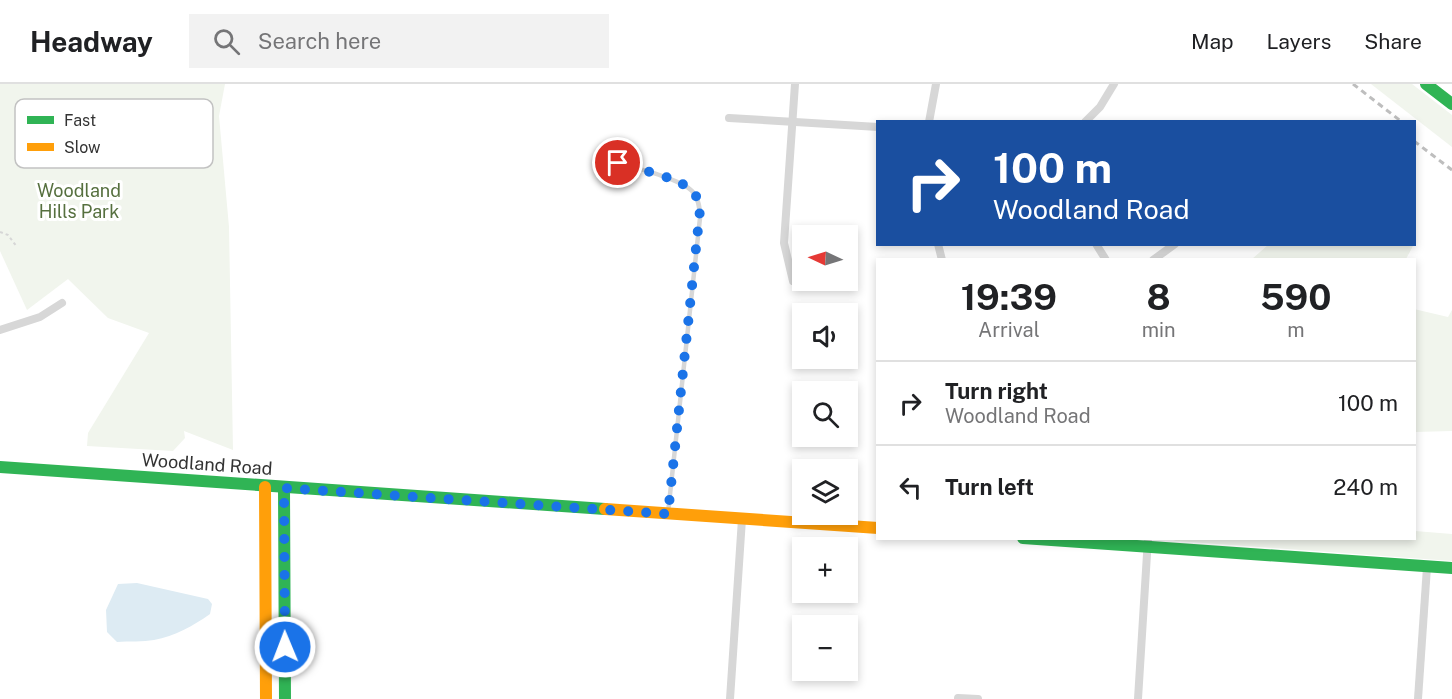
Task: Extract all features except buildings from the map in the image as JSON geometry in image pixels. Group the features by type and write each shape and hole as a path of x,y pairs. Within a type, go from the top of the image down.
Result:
{"main road":[{"path":"1426,84 1452,104"},
{"name":"Woodland Road","path":"0,468 876,528"},
{"path":"265,487 266,699"},
{"path":"284,488 285,699"},
{"path":"1073,540 1148,543 1452,568"}],"street":[{"path":"792,277 784,243 795,84"},
{"path":"929,120 936,84"},
{"path":"1087,120 1100,107 1114,84"},
{"path":"729,118 876,127"},
{"path":"1155,258 1172,246"},
{"path":"0,330 40,317 62,303"},
{"path":"730,699 742,519"},
{"path":"1137,699 1148,543"},
{"path":"1418,699 1427,567"},
{"path":"958,698 978,699"}],"lane":[{"path":"598,157 678,182 690,189 699,202 700,218 668,514"}],"path":[{"path":"0,232 8,235 17,247"}],"green space":[{"name":"Woodland Hills Park","path":"0,84 225,84 219,116 229,227 233,450 184,431 185,438 173,451 87,446 88,433 149,333 108,318 68,279 27,310 0,251"},
{"path":"1371,84 1412,84 1452,115 1452,147"},
{"path":"1267,246 1413,246 1407,258 1253,258"},
{"path":"1416,309 1448,317 1452,310 1452,431 1416,432"},
{"path":"1416,531 1452,534 1452,561 1173,540 1416,540"}],"shaded area":[{"path":"137,583 208,599 212,604 210,614 184,630 169,636 154,640 117,642 107,632 106,610 118,584"}],"railway":[{"path":"1353,84 1399,120"},
{"path":"1416,143 1452,170"}],"traffic: fast":[{"path":"1426,84 1452,104"},
{"path":"0,467 605,509"},
{"path":"284,488 285,699"},
{"path":"1052,540 1452,568"}],"traffic: slow":[{"path":"265,487 266,699"},
{"path":"605,509 876,528"}],"route":[{"path":"285,647 284,488 668,514 699,202 690,189 678,182 618,163"}]}
